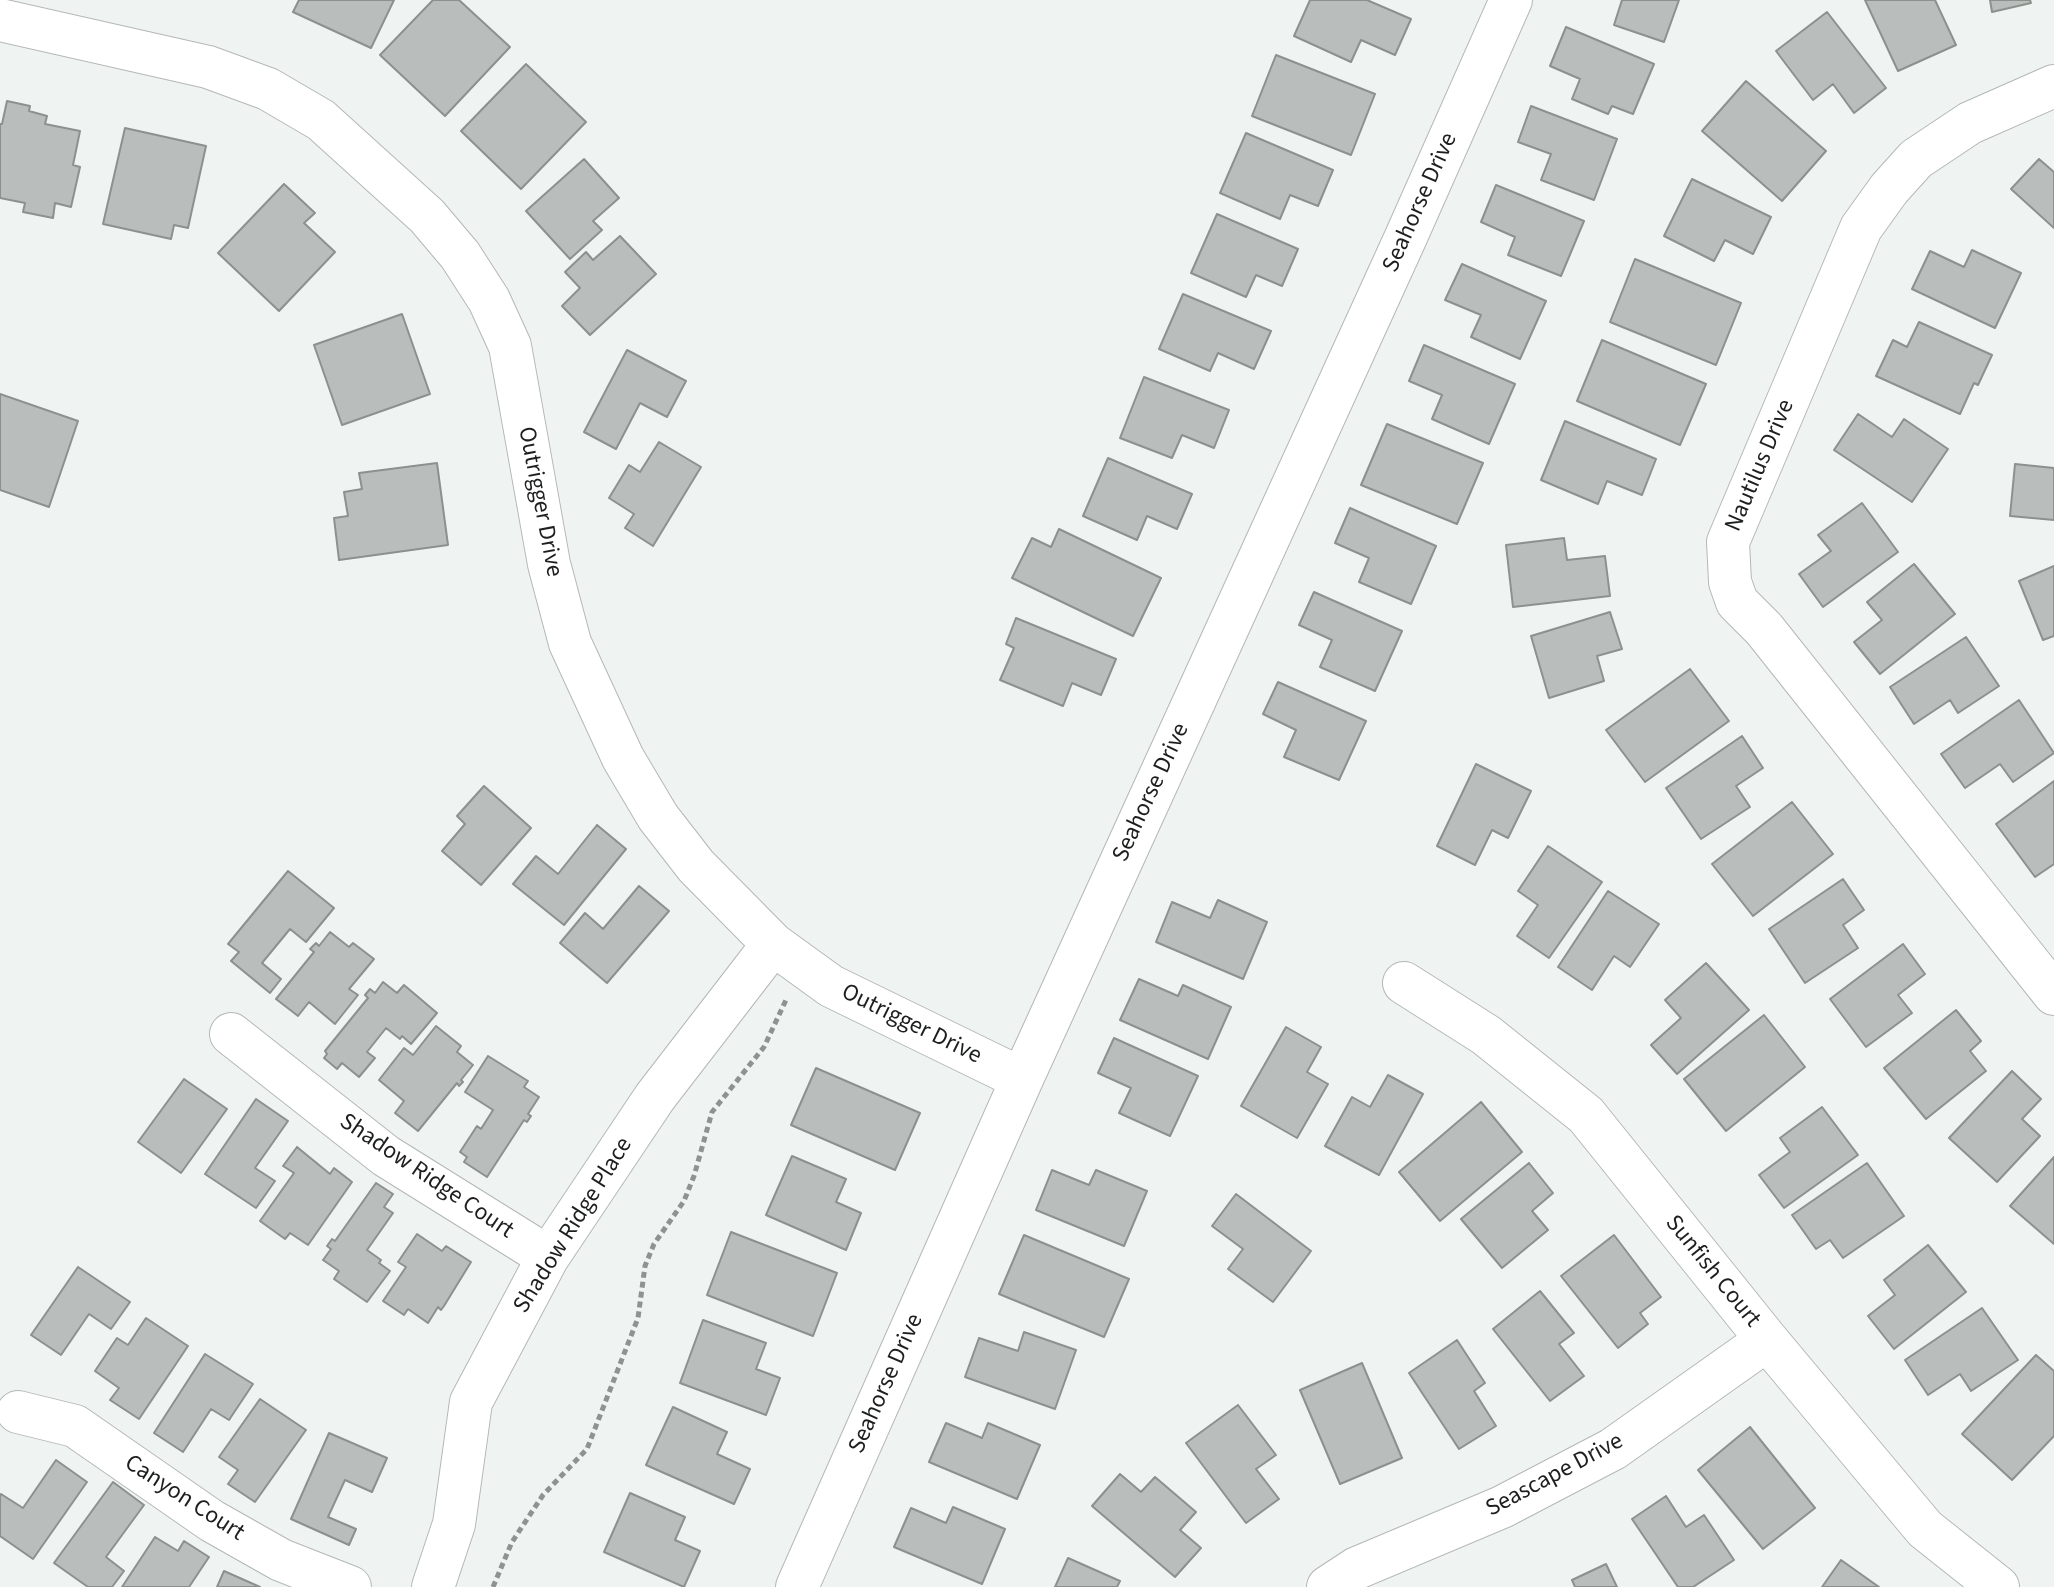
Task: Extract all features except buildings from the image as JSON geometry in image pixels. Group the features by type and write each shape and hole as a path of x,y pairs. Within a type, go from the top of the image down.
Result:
{"street":[{"name":"Seahorse Drive","path":"797,1587 1022,1079 1511,0"},
{"name":"Outrigger Drive","path":"0,20 208,67 268,89 321,120 427,216 460,255 489,300 510,346 549,564 570,643 623,758 658,817 696,866 773,944 831,986 1022,1079"},
{"name":"Nautilus Drive","path":"2054,86 1970,123 1916,159 1889,189 1861,228 1728,542 1730,582 1737,602 1764,629 2054,994"},
{"name":"Shadow Ridge Place","path":"433,1587 454,1524 471,1402 548,1257 655,1097 773,944"},
{"name":"Sunfish Court","path":"1404,983 1486,1035 1586,1115 1767,1340 1925,1529 1998,1587"},
{"name":"Shadow Ridge Court","path":"231,1034 386,1156 548,1257"},
{"name":"Seascape Drive","path":"1328,1587 1357,1568 1502,1507 1613,1449 1767,1340"},
{"name":"Canyon Court","path":"18,1412 75,1426 212,1521 281,1560 350,1587"}],"path":[{"path":"493,1587 512,1542 543,1495 587,1449 638,1318 645,1266 654,1244 684,1201 712,1112 764,1047 786,1000 773,944"}]}
